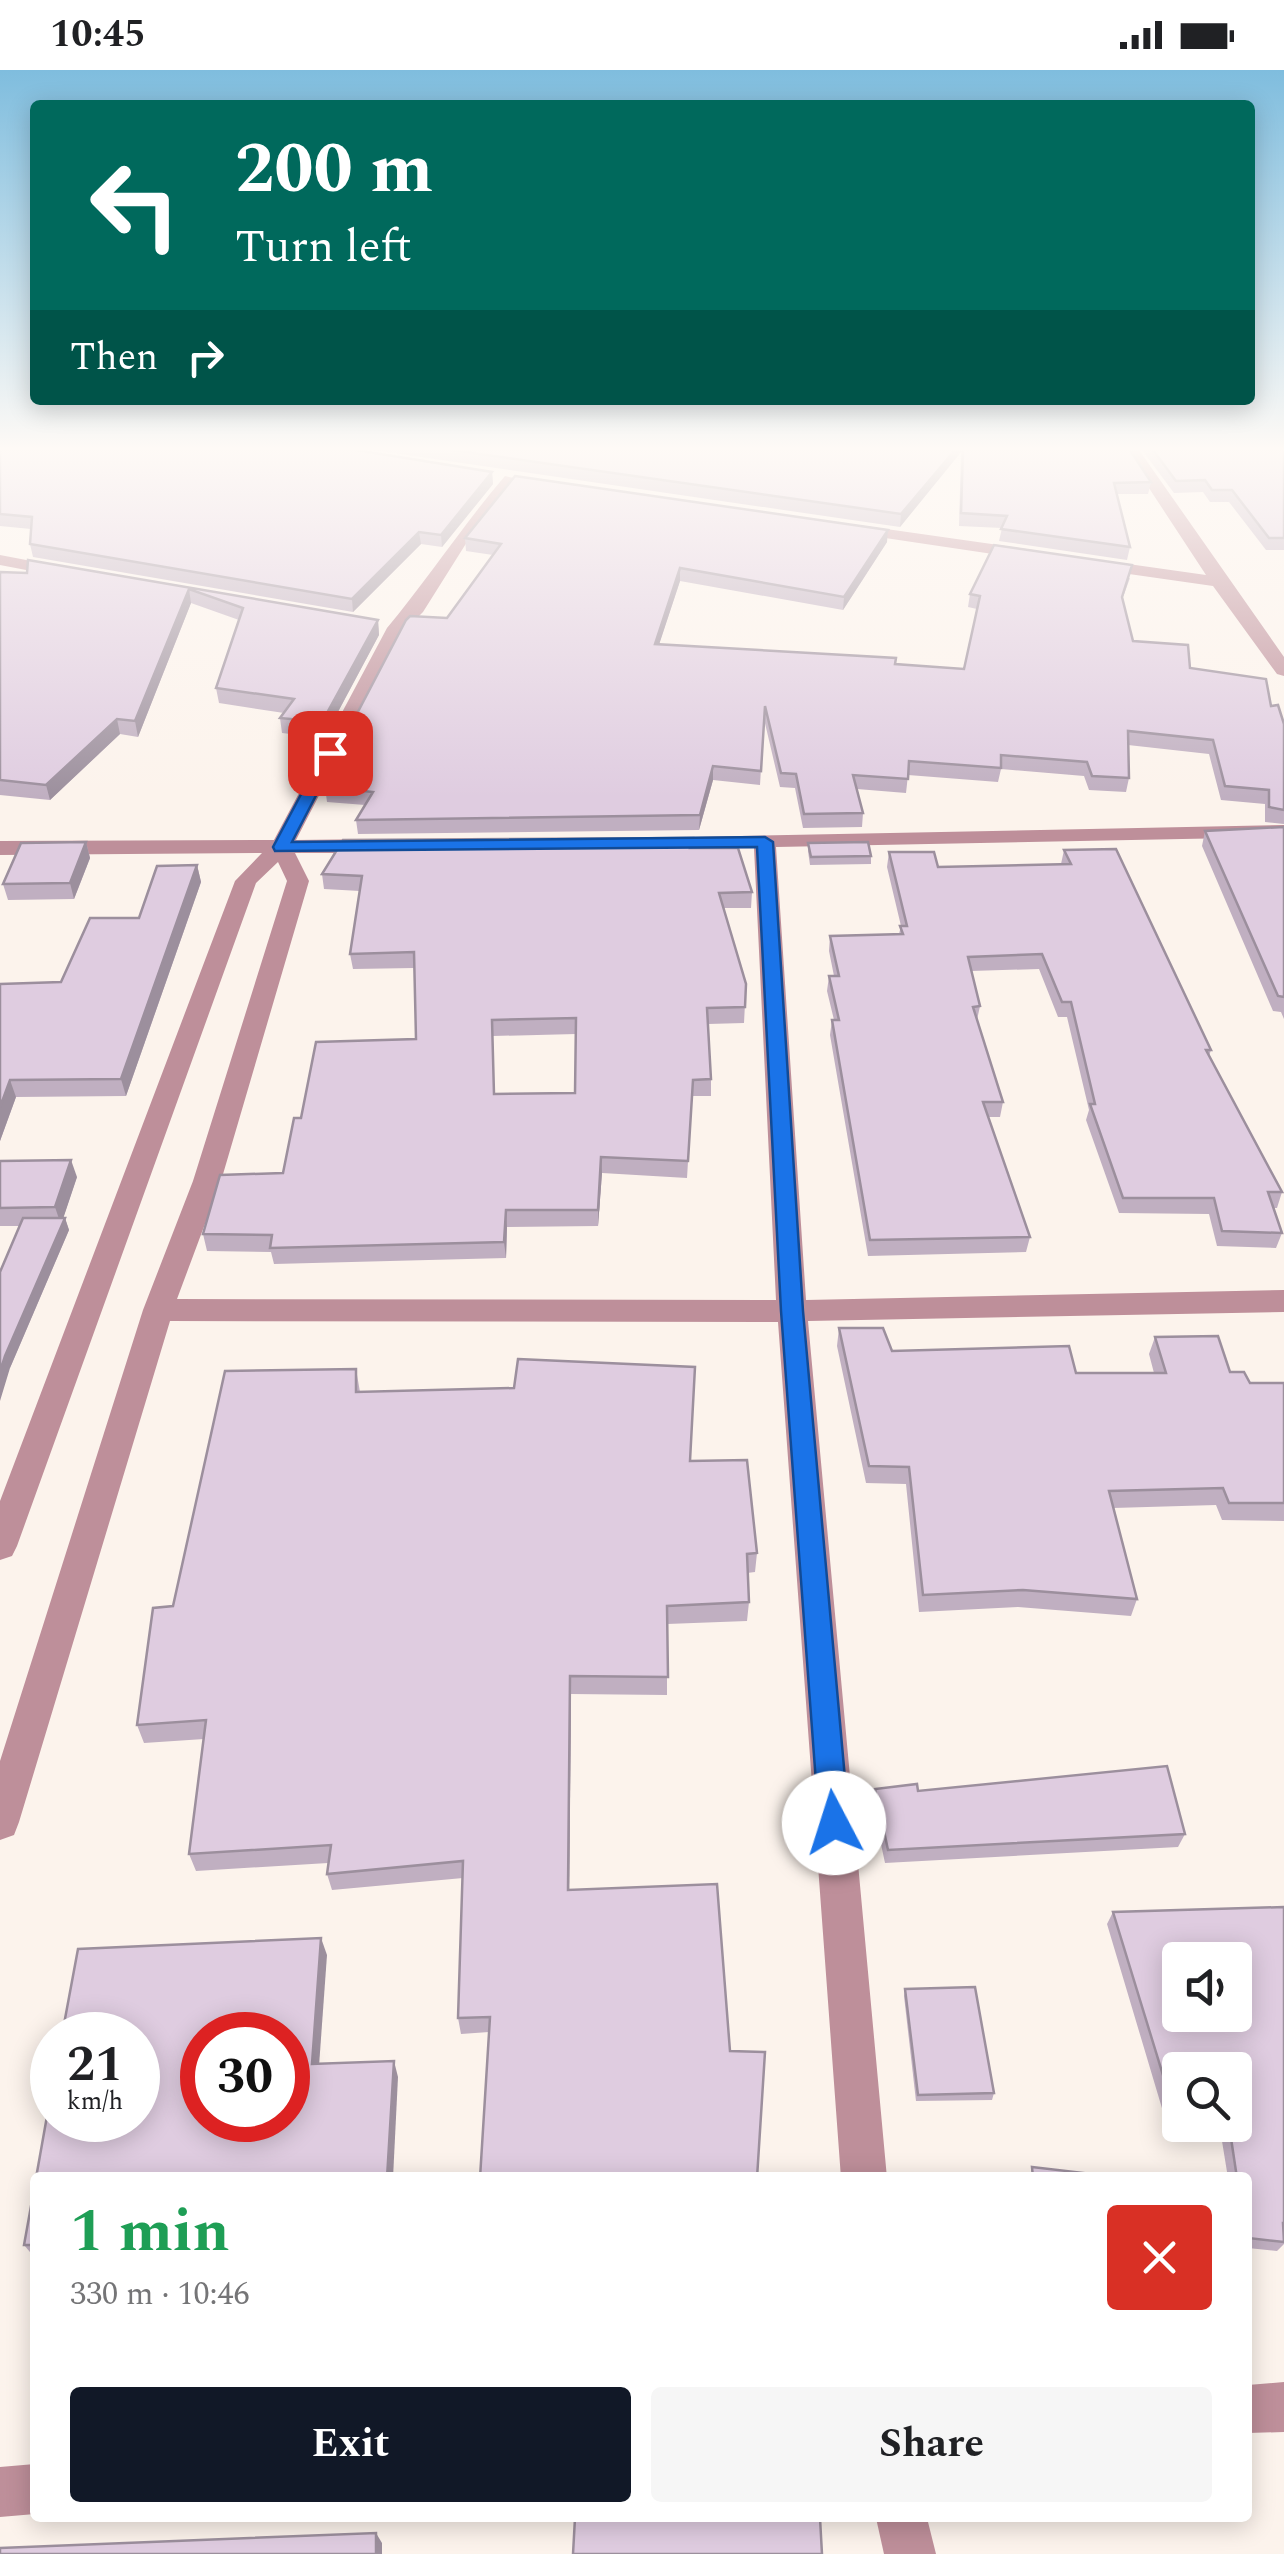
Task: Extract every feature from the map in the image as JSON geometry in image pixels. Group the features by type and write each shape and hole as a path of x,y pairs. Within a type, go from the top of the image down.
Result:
{"street":[{"path":"33,566 88,576"},
{"path":"0,1546 246,881 281,847 386,626 417,608 444,566"},
{"path":"1108,566 1219,582"},
{"path":"1208,566 1284,670"},
{"path":"630,843 1284,831"},
{"path":"765,842 792,1311 864,2172"},
{"path":"0,848 397,846"},
{"path":"0,1822 158,1310 207,1181 298,881 281,847"},
{"path":"158,1310 792,1311 1284,1301"},
{"path":"1252,2409 1284,2407"},
{"path":"0,2492 30,2489"},
{"path":"903,2522 910,2554"}],"building":[{"path":"28,566 63,566 378,620 322,722 280,718 294,699 216,688 243,608 189,589 135,721 117,719 46,785 0,780 0,572 27,573"},
{"path":"158,566 385,566 352,599"},
{"path":"485,566 864,566 844,597 680,568 655,644 896,658 895,664 964,669 980,596 970,594 984,566 1132,566 1122,597 1133,641 1188,645 1190,668 1266,679 1271,706 1278,705 1284,724 1284,810 1269,807 1269,790 1225,786 1213,740 1128,731 1129,778 1092,776 1087,762 1001,755 1001,768 909,761 908,779 853,775 863,813 804,814 796,774 781,773 765,706 761,771 713,766 700,815 356,820 373,792 325,787 355,727 350,727 406,620 410,616 447,618"},
{"path":"1284,827 1284,997 1278,996 1205,831"},
{"path":"693,838 690,848 738,848 752,892 719,893 746,984 745,1007 707,1008 711,1079 693,1080 688,1161 601,1157 598,1210 506,1210 504,1242 270,1248 272,1235 203,1234 220,1175 283,1173 294,1118 301,1118 316,1042 416,1039 414,952 350,954 362,876 322,874 343,840","holes":["576,1018 575,1093 494,1094 492,1020"]},
{"path":"86,842 70,883 3,884 21,843"},
{"path":"868,842 871,856 811,857 808,843"},
{"path":"1116,849 1211,1050 1206,1050 1282,1192 1268,1192 1282,1233 1222,1231 1214,1198 1123,1198 1090,1104 1095,1104 1071,1002 1062,1002 1042,954 968,957 980,1006 973,1007 1003,1102 983,1102 1030,1237 870,1240 832,1020 839,1020 829,976 839,976 830,936 903,934 900,926 907,926 889,852 934,852 938,867 1071,864 1064,850"},
{"path":"197,865 121,1079 10,1080 0,1107 0,984 61,982 90,918 139,918 157,866"},
{"path":"71,1160 55,1207 0,1208 0,1161"},
{"path":"23,1218 65,1218 0,1372 0,1272"},
{"path":"839,1328 883,1328 892,1351 1069,1346 1076,1373 1166,1373 1155,1337 1218,1336 1230,1372 1244,1372 1250,1383 1284,1383 1284,1503 1229,1503 1223,1488 1109,1491 1137,1599 1023,1590 923,1595 909,1467 869,1466"},
{"path":"518,1359 695,1367 690,1461 747,1460 757,1553 747,1554 749,1602 667,1606 668,1677 570,1676 568,1890 717,1884 730,2051 765,2052 757,2172 480,2172 490,2017 458,2018 463,1861 327,1874 331,1845 189,1854 206,1720 137,1725 153,1608 173,1606 225,1371 356,1369 356,1392 514,1388"},
{"path":"1167,1766 1185,1834 888,1850 875,1789 917,1784 918,1791"},
{"path":"1284,1907 1284,2242 1252,2238 1252,2172 1236,2172 1232,2142 1252,2142 1252,2052 1162,2052 1162,2072 1113,1912"},
{"path":"321,1938 312,2064 394,2061 387,2172 37,2172 42,2142 160,2142 160,2012 66,2012 78,1949"},
{"path":"975,1987 994,2093 918,2095 905,1989"},
{"path":"1032,2167 1075,2172 1032,2172"},
{"path":"30,2212 30,2245 24,2245"},
{"path":"575,2522 820,2522 822,2554 573,2554"},
{"path":"376,2533 376,2554 0,2554 0,2548"}],"route":[{"path":"330,753 281,847 765,842 792,1311 834,1823"}]}
